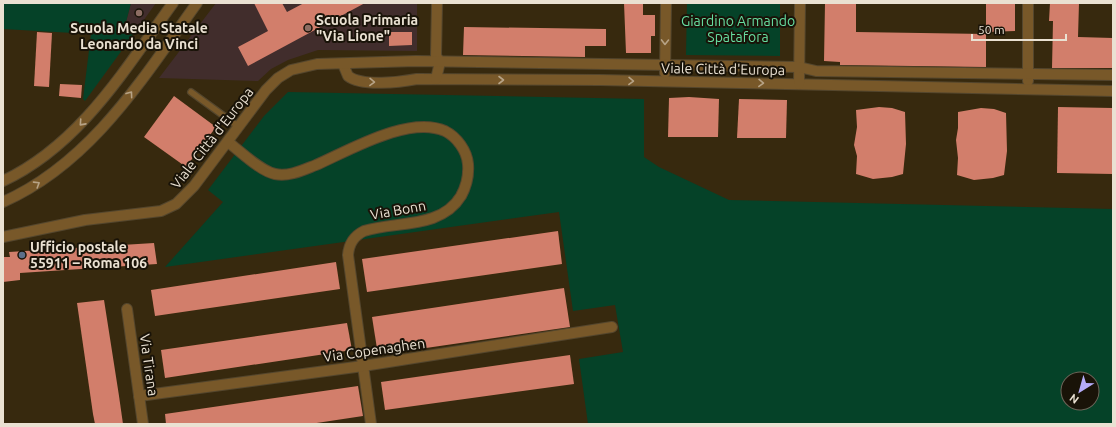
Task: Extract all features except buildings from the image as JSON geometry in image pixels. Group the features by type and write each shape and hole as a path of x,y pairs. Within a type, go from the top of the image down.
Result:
{"street":[{"path":"3,181 48,154 80,126 173,3"},
{"path":"3,202 53,174 95,137 124,102 197,3"},
{"path":"436,79 440,62 436,56 437,3"},
{"path":"664,82 666,3"},
{"path":"799,84 800,3"},
{"path":"1028,3 1028,90"},
{"name":"Viale Città d'Europa","path":"3,237 85,220 166,209 183,198 228,142 266,90 285,74 296,68 310,65 343,64 361,61 799,67 816,71 1113,74"},
{"name":"Viale Città d'Europa","path":"343,64 346,74 357,81 405,82 417,79 436,79 664,82 1113,91"},
{"name":"Via Bonn","path":"228,142 264,169 271,173 282,175 300,171 389,133 413,127 427,127 444,131 454,137 462,148 468,162 467,182 459,199 451,208 430,219 364,231 357,235 351,242 348,255 371,424"},
{"name":"Via Tirana","path":"127,309 143,424"},
{"name":"Via Copenaghen","path":"139,396 363,366 612,327"}],"lane":[{"path":"191,92 239,126"}],"shaded area":[{"name":"Scuola Media Statale Leonardo da Vinci","path":"131,3 156,3 133,35 126,22"},
{"name":"Scuola Primaria \"Via Lione\"","path":"216,3 417,3 417,51 318,50 288,60 271,69 258,81 159,78"}],"green space":[{"path":"3,3 131,3 126,22 133,35 85,101 83,99 91,34 3,29"},
{"name":"Giardino Armando Spatafora","path":"687,3 780,3 780,56 686,55"},
{"path":"288,92 644,99 644,157 659,167 729,200 1113,209 1113,424 588,424 579,359 623,352 615,305 573,311 559,212 165,267 223,202 208,190 264,116"}],"place":[{"name":"Scuola Media Statale Leonardo da Vinci","path":"139,13"},
{"name":"Scuola Primaria \"Via Lione\"","path":"308,28"},
{"name":"Ufficio postale 55911 – Roma 106","path":"22,255"}]}
